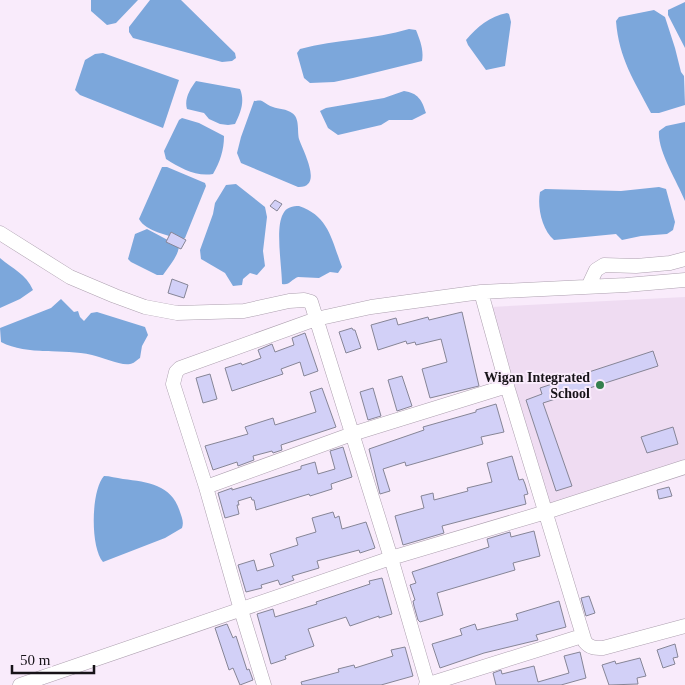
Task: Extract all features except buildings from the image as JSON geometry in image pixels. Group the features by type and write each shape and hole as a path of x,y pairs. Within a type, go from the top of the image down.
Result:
{"street":[{"path":"0,233 70,277 145,307 177,313 244,310 304,300 311,302 391,558 427,685 582,636"},
{"path":"588,287 596,270 604,265 636,266 685,259"},
{"path":"264,685 206,487 173,384 176,372 180,368 316,319 378,306 481,292 685,280"},
{"path":"481,292 507,386 582,636 588,646 603,648 685,626"},
{"path":"206,487 352,434 507,386"},
{"path":"20,685 391,558 546,512 685,467"}],"shaded area":[{"name":"Wigan Integrated School","path":"685,297 685,463 551,507 491,307"}],"water":[{"path":"91,0 138,0 116,23 107,25 91,11"},
{"path":"150,0 181,0 235,53 236,58 232,61 222,62 133,38 129,32 129,27"},
{"path":"685,2 685,48 668,15 668,10"},
{"path":"654,10 665,17 681,72 684,76 685,105 659,113 651,113 628,69 620,47 616,21 619,17"},
{"path":"507,13 511,22 505,66 486,70 466,40 484,23"},
{"path":"409,29 416,30 422,49 422,61 334,82 310,83 304,78 297,53 300,49 396,33"},
{"path":"103,53 179,80 163,128 80,95 75,90 85,60 95,54"},
{"path":"196,81 240,89 242,106 235,124 220,124 209,119 204,113 187,109 187,98"},
{"path":"404,91 413,93 419,98 426,113 412,120 389,120 381,125 338,135 328,128 320,111 326,108 384,98"},
{"path":"254,101 262,101 272,107 295,115 299,139 310,168 310,182 306,186 298,187 241,163 237,153"},
{"path":"182,118 199,123 224,136 221,156 213,174 194,173 166,159 164,151 179,120"},
{"path":"685,122 685,201 664,156 659,139 659,131 666,126"},
{"path":"162,167 167,167 205,183 206,186 185,238 182,240 152,230 139,219"},
{"path":"236,184 265,207 267,217 263,251 265,266 257,275 250,273 243,279 242,285 233,286 225,273 201,259 200,250 215,203 226,185"},
{"path":"659,187 666,189 675,222 673,230 667,234 622,240 616,234 554,240 546,230 541,218 539,198 540,192 545,189 621,191"},
{"path":"299,206 317,216 328,230 342,267 338,273 330,272 319,278 298,277 289,283 282,284 279,228 286,210"},
{"path":"147,229 179,246 175,258 163,275 157,275 128,259 135,234"},
{"path":"0,258 23,276 33,290 20,299 0,308"},
{"path":"61,299 74,312 78,311 84,321 91,313 97,312 145,327 148,335 142,346 140,358 132,363 117,363 81,353 23,349 1,342 0,328 51,308"},
{"path":"104,476 142,482 165,490 176,503 183,524 182,528 165,538 103,562 96,544 94,519 97,493"}],"place":[{"name":"Wigan Integrated School","path":"600,385"}]}
